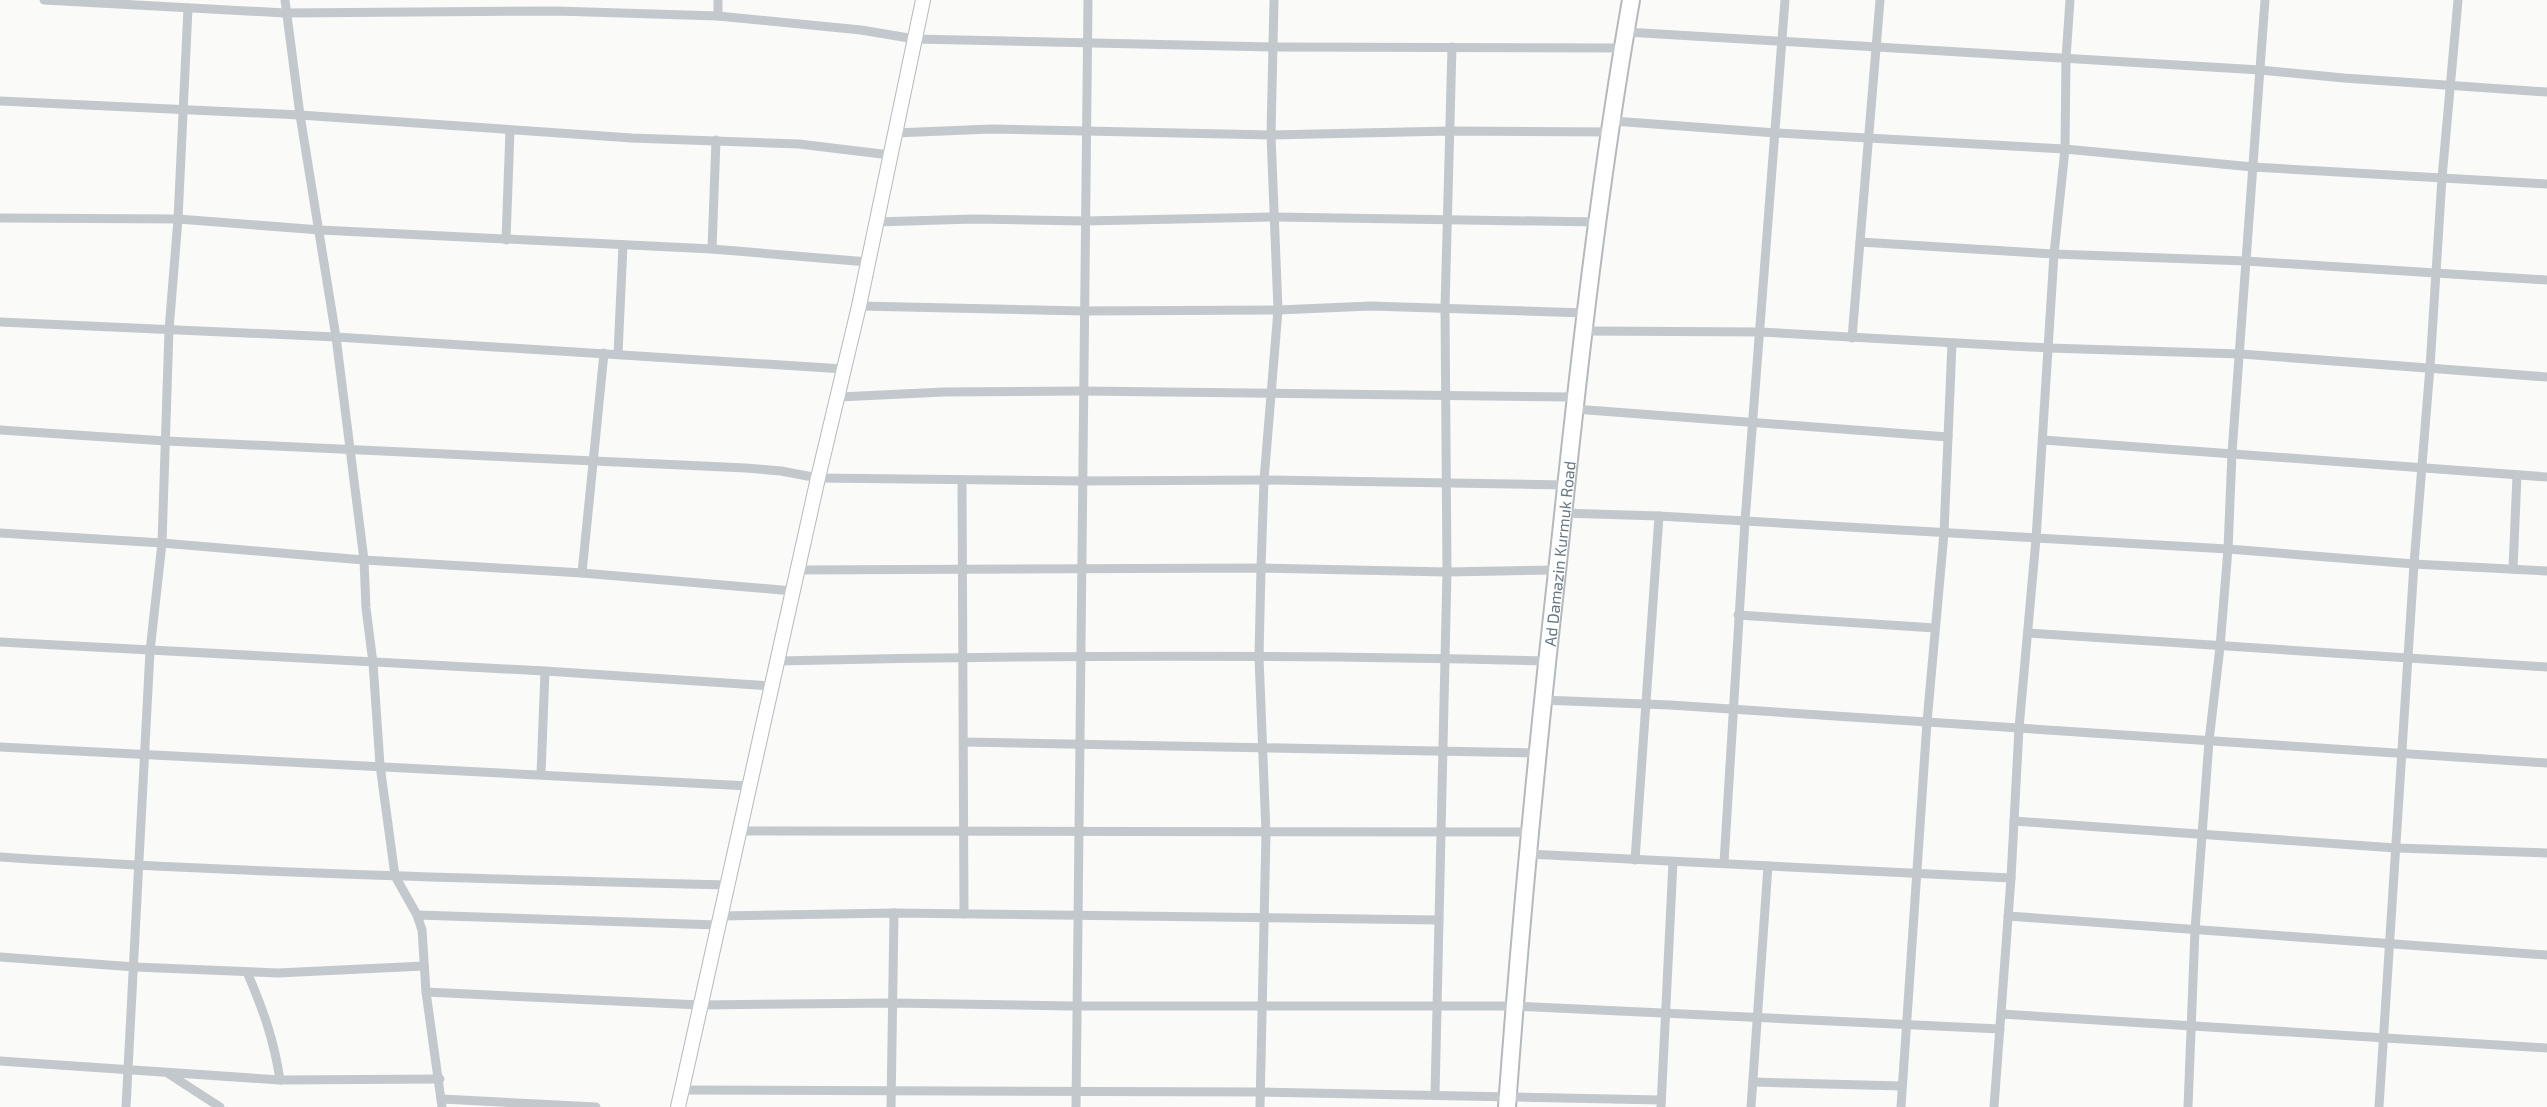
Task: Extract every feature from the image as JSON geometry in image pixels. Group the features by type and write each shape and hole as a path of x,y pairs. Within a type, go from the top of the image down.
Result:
{"highway":[{"name":"Ad Damazin Kurmuk Road","path":"1507,1102 1537,753 1565,485 1598,222 1631,0"}],"street":[{"path":"44,0 285,13 556,11 717,15 861,30 915,39 1452,47 1625,40 1783,41 2260,70 2547,92"},
{"path":"285,0 300,115 336,337 364,560 380,765 395,876 417,915 422,930 426,992 442,1103 596,1107"},
{"path":"556,0 556,11"},
{"path":"717,15 718,0"},
{"path":"678,1107 818,478 859,306 923,0"},
{"path":"1076,1107 1080,571 1088,0"},
{"path":"1260,1107 1266,833 1259,657 1261,568 1264,480 1278,310 1271,135 1274,0"},
{"path":"1724,863 1738,615 1785,0"},
{"path":"1852,338 1880,0"},
{"path":"1994,1107 2011,878 2019,728 2043,440 2054,254 2065,149 2066,58 2070,0"},
{"path":"2188,1107 2195,930 2209,741 2228,549 2232,453 2265,0"},
{"path":"2379,1107 2414,564 2449,86 2458,0"},
{"path":"126,1107 150,651 162,543 169,330 178,219 188,8"},
{"path":"1435,1095 1447,572 1445,308 1452,47"},
{"path":"0,101 300,115 632,138 799,144 890,155"},
{"path":"895,133 991,129 1271,135 1612,127 1776,133 2065,149 2253,167 2547,184"},
{"path":"506,240 510,130"},
{"path":"712,249 716,140"},
{"path":"0,218 178,219 320,230 712,249 868,262"},
{"path":"876,222 973,219 1084,221 1275,218 1598,222"},
{"path":"1860,242 2054,254 2246,261 2547,280"},
{"path":"618,354 623,245"},
{"path":"859,306 1083,311 1278,310 1371,306 1586,313"},
{"path":"0,322 336,337 844,369"},
{"path":"1584,331 1760,332 2049,348 2241,354 2547,377"},
{"path":"1901,1107 1927,722 1944,533 1952,343"},
{"path":"582,573 604,353"},
{"path":"838,397 944,392 1447,396 1575,403 1948,437"},
{"path":"0,430 166,441 593,460 781,471 818,478 1081,481 1264,480 1565,485"},
{"path":"2043,440 2547,477"},
{"path":"2513,569 2517,475"},
{"path":"962,480 963,914"},
{"path":"1562,513 1659,516 2228,549 2414,564 2547,571"},
{"path":"1635,860 1659,516"},
{"path":"0,533 162,543 364,560 582,573 793,591"},
{"path":"798,570 1080,571 1261,568 1447,572 1557,570"},
{"path":"1738,615 1935,628"},
{"path":"2028,633 2547,667"},
{"path":"0,642 545,671 771,686"},
{"path":"777,661 963,656 1445,658 1546,661"},
{"path":"541,774 545,671"},
{"path":"1542,700 1646,704 2547,763"},
{"path":"963,742 1537,753"},
{"path":"0,747 749,786"},
{"path":"2014,821 2396,848 2547,853"},
{"path":"739,831 963,829 1266,833 1530,832"},
{"path":"1528,854 2011,878"},
{"path":"0,857 140,866 395,876 728,885"},
{"path":"681,1090 1260,1092 1435,1095 1507,1102 1661,1103 1673,862"},
{"path":"1751,1107 1768,866"},
{"path":"417,915 719,921 894,913 1439,920"},
{"path":"891,1107 894,913"},
{"path":"2008,916 2547,955"},
{"path":"0,957 135,967 278,973 424,966"},
{"path":"247,972 275,1044 280,1080"},
{"path":"426,992 700,1005 893,1003 1077,1006 1514,1006 2000,1029"},
{"path":"2001,1014 2547,1048"},
{"path":"0,1061 280,1080 440,1079"},
{"path":"167,1072 220,1107"},
{"path":"1753,1082 1902,1086"}]}
